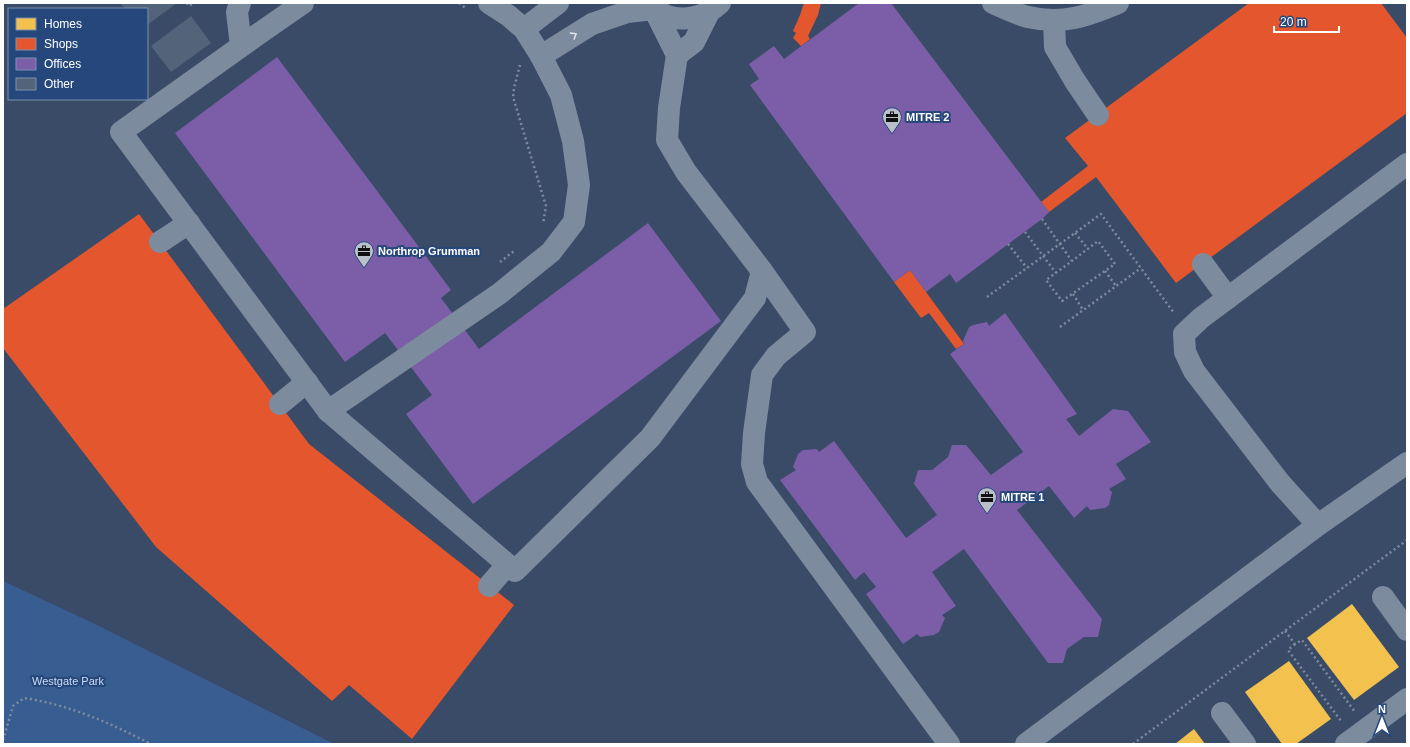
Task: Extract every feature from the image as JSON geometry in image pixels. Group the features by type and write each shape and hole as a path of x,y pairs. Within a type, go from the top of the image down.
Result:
{"street":[{"path":"240,3 236,12 241,46"},
{"path":"303,3 121,132 328,412 515,571 650,438 755,298 762,271"},
{"path":"328,412 499,294 551,252 574,222 579,185 573,141 561,95 541,56 524,29 509,16 489,3"},
{"path":"524,29 558,3"},
{"path":"993,3 1027,17 1054,20 1083,17 1118,3"},
{"path":"541,56 592,24 627,12 651,6 667,16 681,19 696,18 715,8"},
{"path":"651,6 676,55 669,108 667,140 686,172 762,271 805,332 776,356 762,376 754,433 752,464 757,482 949,744"},
{"path":"676,55 694,42 715,8"},
{"path":"1054,20 1055,47 1075,81 1098,115"},
{"path":"1318,525 1280,483 1194,371 1185,352 1184,334 1201,318 1407,164"},
{"path":"160,242 189,223"},
{"path":"1203,264 1228,298"},
{"path":"280,404 307,382"},
{"path":"1026,744 1318,525 1407,463"},
{"path":"489,586 507,565"},
{"path":"1383,597 1407,630"},
{"path":"1356,737 1407,699"},
{"path":"1222,713 1245,744"}],"path":[{"path":"187,3 189,6 193,3"},
{"path":"520,63 513,97 546,206 546,215 542,228"},
{"path":"987,297 1102,214 1188,331"},
{"path":"1042,219 1072,261"},
{"path":"1025,232 1056,273"},
{"path":"1075,233 1088,249"},
{"path":"1098,241 1114,264 1062,301 1046,280 1088,249 1098,241"},
{"path":"1008,244 1027,268"},
{"path":"500,262 518,248"},
{"path":"1060,327 1141,268"},
{"path":"1105,271 1116,286"},
{"path":"1072,294 1083,310"},
{"path":"1134,744 1407,540"},
{"path":"1285,631 1295,644"},
{"path":"1302,640 1356,737 1288,650 1295,644 1302,640"},
{"path":"3,740 13,706 24,698 79,711 119,728 151,744"}],"green space":[{"name":"Westgate Park","path":"3,581 95,624 334,744 3,744"}],"building: Homes":[{"path":"1352,604 1399,667 1354,700 1307,638"},
{"path":"1289,661 1331,719 1296,744 1282,744 1245,692"},
{"path":"1194,729 1205,744 1175,744"}],"building: Shops":[{"path":"804,3 821,3 818,15 808,36 810,39 801,46 793,38 796,33 793,31"},
{"path":"1249,3 1381,3 1407,38 1407,113 1176,283 1096,177 1049,212 1041,202 1088,166 1065,138"},
{"path":"139,214 309,444 514,605 412,739 349,685 332,701 156,547 3,348 3,309"},
{"path":"910,270 964,344 956,349 929,313 921,318 894,282"}],"building: Offices":[{"path":"859,3 891,3 1049,212 1042,219 956,283 950,274 926,292 910,270 894,282 750,85 759,79 749,64 774,46 784,59"},
{"path":"277,57 451,290 441,298 479,349 648,223 721,321 473,504 406,414 432,395 385,333 345,362 175,133"},
{"path":"1005,313 1077,414 1066,419 1079,436 1113,409 1128,411 1151,442 1116,464 1126,479 1109,489 1112,492 1109,505 1105,508 1090,510 1087,506 1074,518 1049,486 1017,510 1102,619 1098,637 1084,637 1067,649 1063,663 1048,663 964,549 932,572 956,606 942,615 945,618 939,632 934,635 920,637 917,634 903,644 866,594 876,587 864,572 855,580 780,480 796,470 793,467 798,454 803,450 817,449 819,452 834,441 906,538 937,515 914,484 918,470 932,470 948,457 952,445 966,445 991,475 1023,452 950,354 964,344 963,341 969,327 987,322 989,326"}],"building: Other":[{"path":"120,3 177,3 148,24 148,8 124,8"},
{"path":"191,16 211,43 171,72 151,46"}],"place":[{"name":"MITRE 2","path":"892,134"},
{"name":"Northrop Grumman","path":"364,268"},
{"name":"MITRE 1","path":"987,514"}]}
